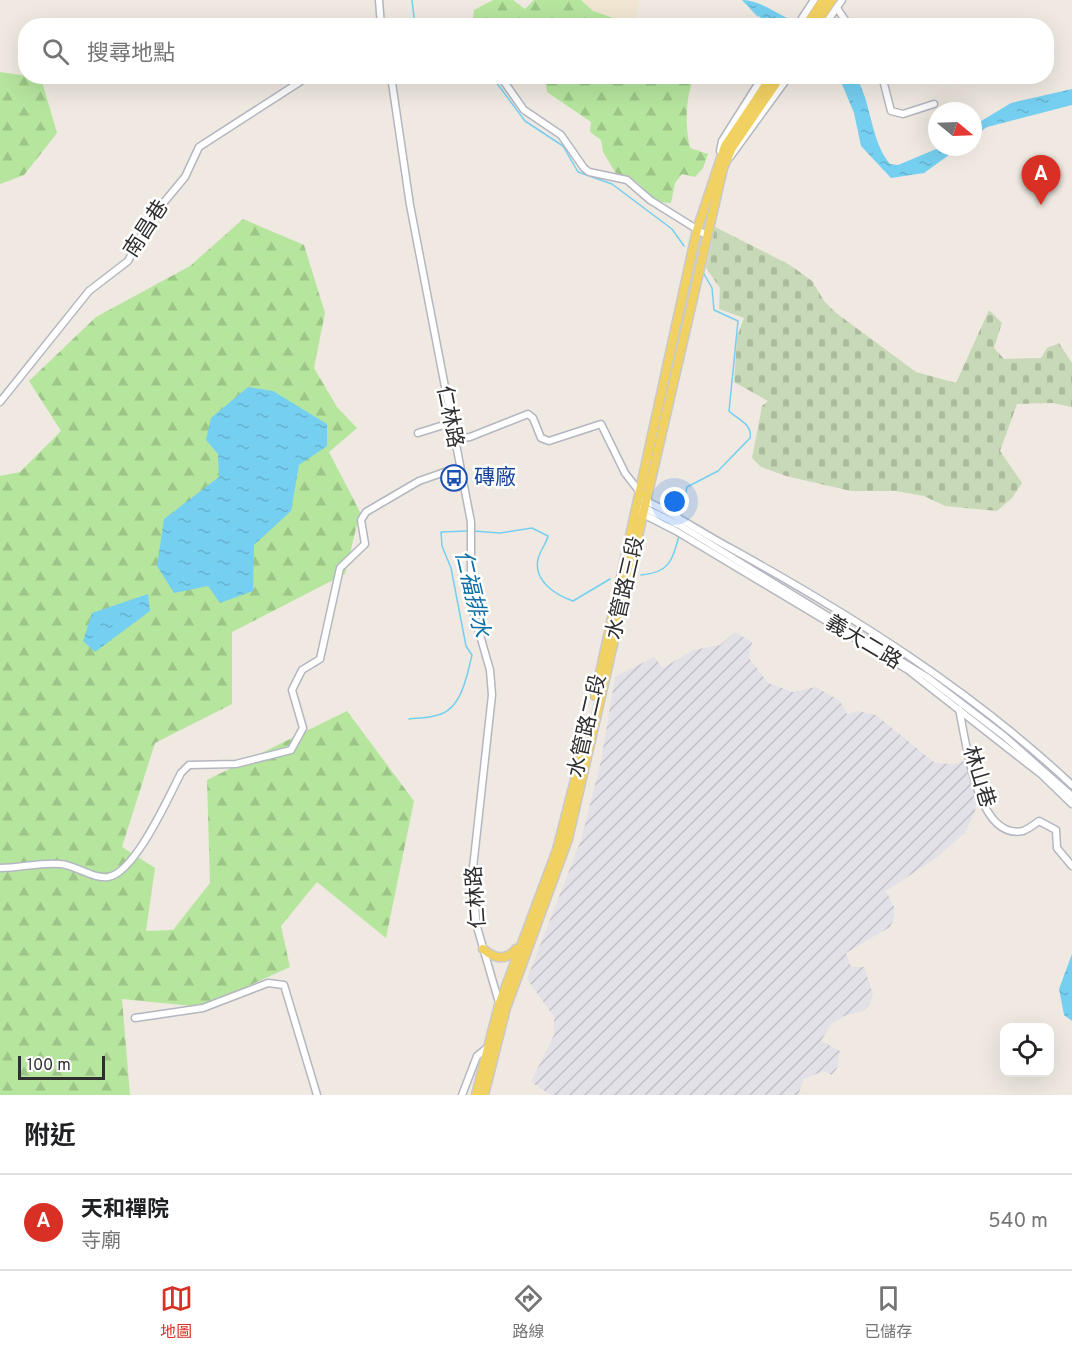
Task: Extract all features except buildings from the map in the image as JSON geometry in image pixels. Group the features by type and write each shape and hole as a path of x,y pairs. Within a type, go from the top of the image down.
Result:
{"main road":[{"path":"817,18 823,0"},
{"path":"813,18 819,12 834,4"},
{"name":"水管路三段","path":"502,1006 568,839 697,230 716,166 725,146 767,84"},
{"name":"水管路三段","path":"640,504 726,161 732,148 776,84"},
{"name":"水管路二段","path":"520,944 557,850 569,809 640,504"},
{"path":"483,949 491,956 499,958 509,956 520,944"},
{"path":"484,1095 502,1006 520,944"},
{"name":"仁林路","path":"476,1095 502,1006"}],"street":[{"path":"379,0 380,18"},
{"path":"814,0 821,18"},
{"path":"842,0 834,4 844,18"},
{"path":"810,18 819,12"},
{"name":"南昌巷","path":"0,402 89,291 128,261 150,219 185,177 199,147 297,84"},
{"name":"仁林路","path":"393,84 410,205 452,439 471,522 471,604 490,670 492,695 472,877 477,927 502,1006"},
{"path":"506,84 524,110 561,135 579,162 589,172 627,180 650,201 706,235"},
{"name":"水管路三段","path":"716,166 722,141 758,84"},
{"name":"水管路三段","path":"726,161 740,147 783,84"},
{"path":"884,84 891,111 903,114 928,106"},
{"path":"452,439 470,437 528,414 533,418 541,438 549,441 601,424 640,504"},
{"path":"417,433 450,423"},
{"path":"0,868 25,868 56,863 99,876 115,874 137,852 182,773 189,765 236,764 291,750 303,728 292,690 302,670 308,664 320,659 340,568 365,544 362,520 366,512 419,481 459,467"},
{"name":"義大二路","path":"640,504 790,582 931,669 965,694 1072,784"},
{"name":"義大二路","path":"640,504 676,531 898,664 960,705 1004,736 1072,796"},
{"path":"960,705 965,694"},
{"name":"義大二路","path":"960,705 1042,775 1072,804"},
{"name":"林山巷","path":"960,705 981,802 991,819 1012,830 1023,831 1039,821 1056,830 1057,848 1072,866"},
{"path":"135,1018 203,1008 268,983 284,985 317,1095"},
{"path":"462,1095 477,1056 489,1047"}],"shaded area":[{"path":"581,0 640,0 636,18 614,18 593,11"},
{"path":"735,632 752,642 749,658 768,683 793,692 816,687 840,701 847,714 857,711 876,715 935,763 955,764 966,760 977,795 975,812 965,833 936,858 886,891 894,907 894,918 890,927 846,953 851,967 864,967 873,994 870,1004 863,1011 844,1016 831,1024 821,1041 840,1051 837,1068 832,1075 823,1071 804,1079 798,1095 551,1095 531,1082 554,1035 554,1017 527,979 581,840 601,761 615,677 654,657 663,668 693,650 720,645"}],"green space":[{"path":"493,0 513,0 525,9 534,0 581,0 593,11 614,18 473,18 474,10"},
{"path":"0,72 18,75 18,84 43,84 57,133 24,175 0,184"},
{"path":"546,84 691,84 687,103 687,131 690,148 708,154 703,168 695,177 682,174 675,183 671,203 657,200 631,178 617,175 603,152 601,140 590,132 591,122 547,92"},
{"path":"243,219 304,245 325,313 314,368 337,407 357,428 329,452 360,512 345,574 232,632 232,704 155,743 122,847 155,868 146,931 173,930 210,883 207,780 347,711 414,801 386,938 317,882 281,926 290,967 202,1007 122,999 130,1095 0,1095 0,476 20,472 61,431 29,381 96,317 190,266"},
{"path":"715,227 790,265 812,281 824,301 836,313 916,372 956,383 989,310 1002,323 994,348 1004,359 1041,358 1047,348 1059,343 1072,363 1072,407 1052,403 1017,404 1000,451 1022,483 1012,498 997,511 945,506 924,496 896,491 851,491 786,476 761,467 752,458 762,406 768,401 734,382 737,337 744,318 719,309 720,288 706,268"}],"water":[{"path":"743,0 765,6 788,18 761,18"},
{"path":"842,84 860,84 879,144 890,164 898,165 928,152 928,156 948,156 924,173 891,178 861,146 854,113"},
{"path":"1072,89 1072,105 987,127 982,131 982,121 1011,103"},
{"path":"248,387 273,391 327,424 327,446 299,465 291,511 254,545 253,591 220,603 208,586 174,593 157,566 164,519 219,477 218,454 206,440 211,418"},
{"path":"148,594 150,611 95,652 83,641 92,613"},
{"path":"1072,954 1072,1021 1064,1015 1059,989"}],"waterway":[{"name":"仁福排水","path":"412,0 414,18"},
{"path":"743,0 758,16"},
{"name":"仁福排水","path":"497,84 525,121 563,146 578,172 612,184 672,229 684,246"},
{"name":"仁福排水","path":"682,514 687,487 718,471 750,438 747,426 729,411 738,321 714,310 712,288 704,274"},
{"name":"仁福排水","path":"473,531 500,533 532,528 548,536 538,559 539,574 553,591 573,601 610,579"},
{"name":"仁福排水","path":"409,719 431,717 446,712 458,699 465,681 472,655 466,646 451,568 442,546 441,532 468,531"},
{"name":"仁福排水","path":"641,575 658,572 668,564 679,536"}],"place":[{"name":"天和禪院","path":"1041,205"},
{"name":"磚廠","path":"454,478"}]}
